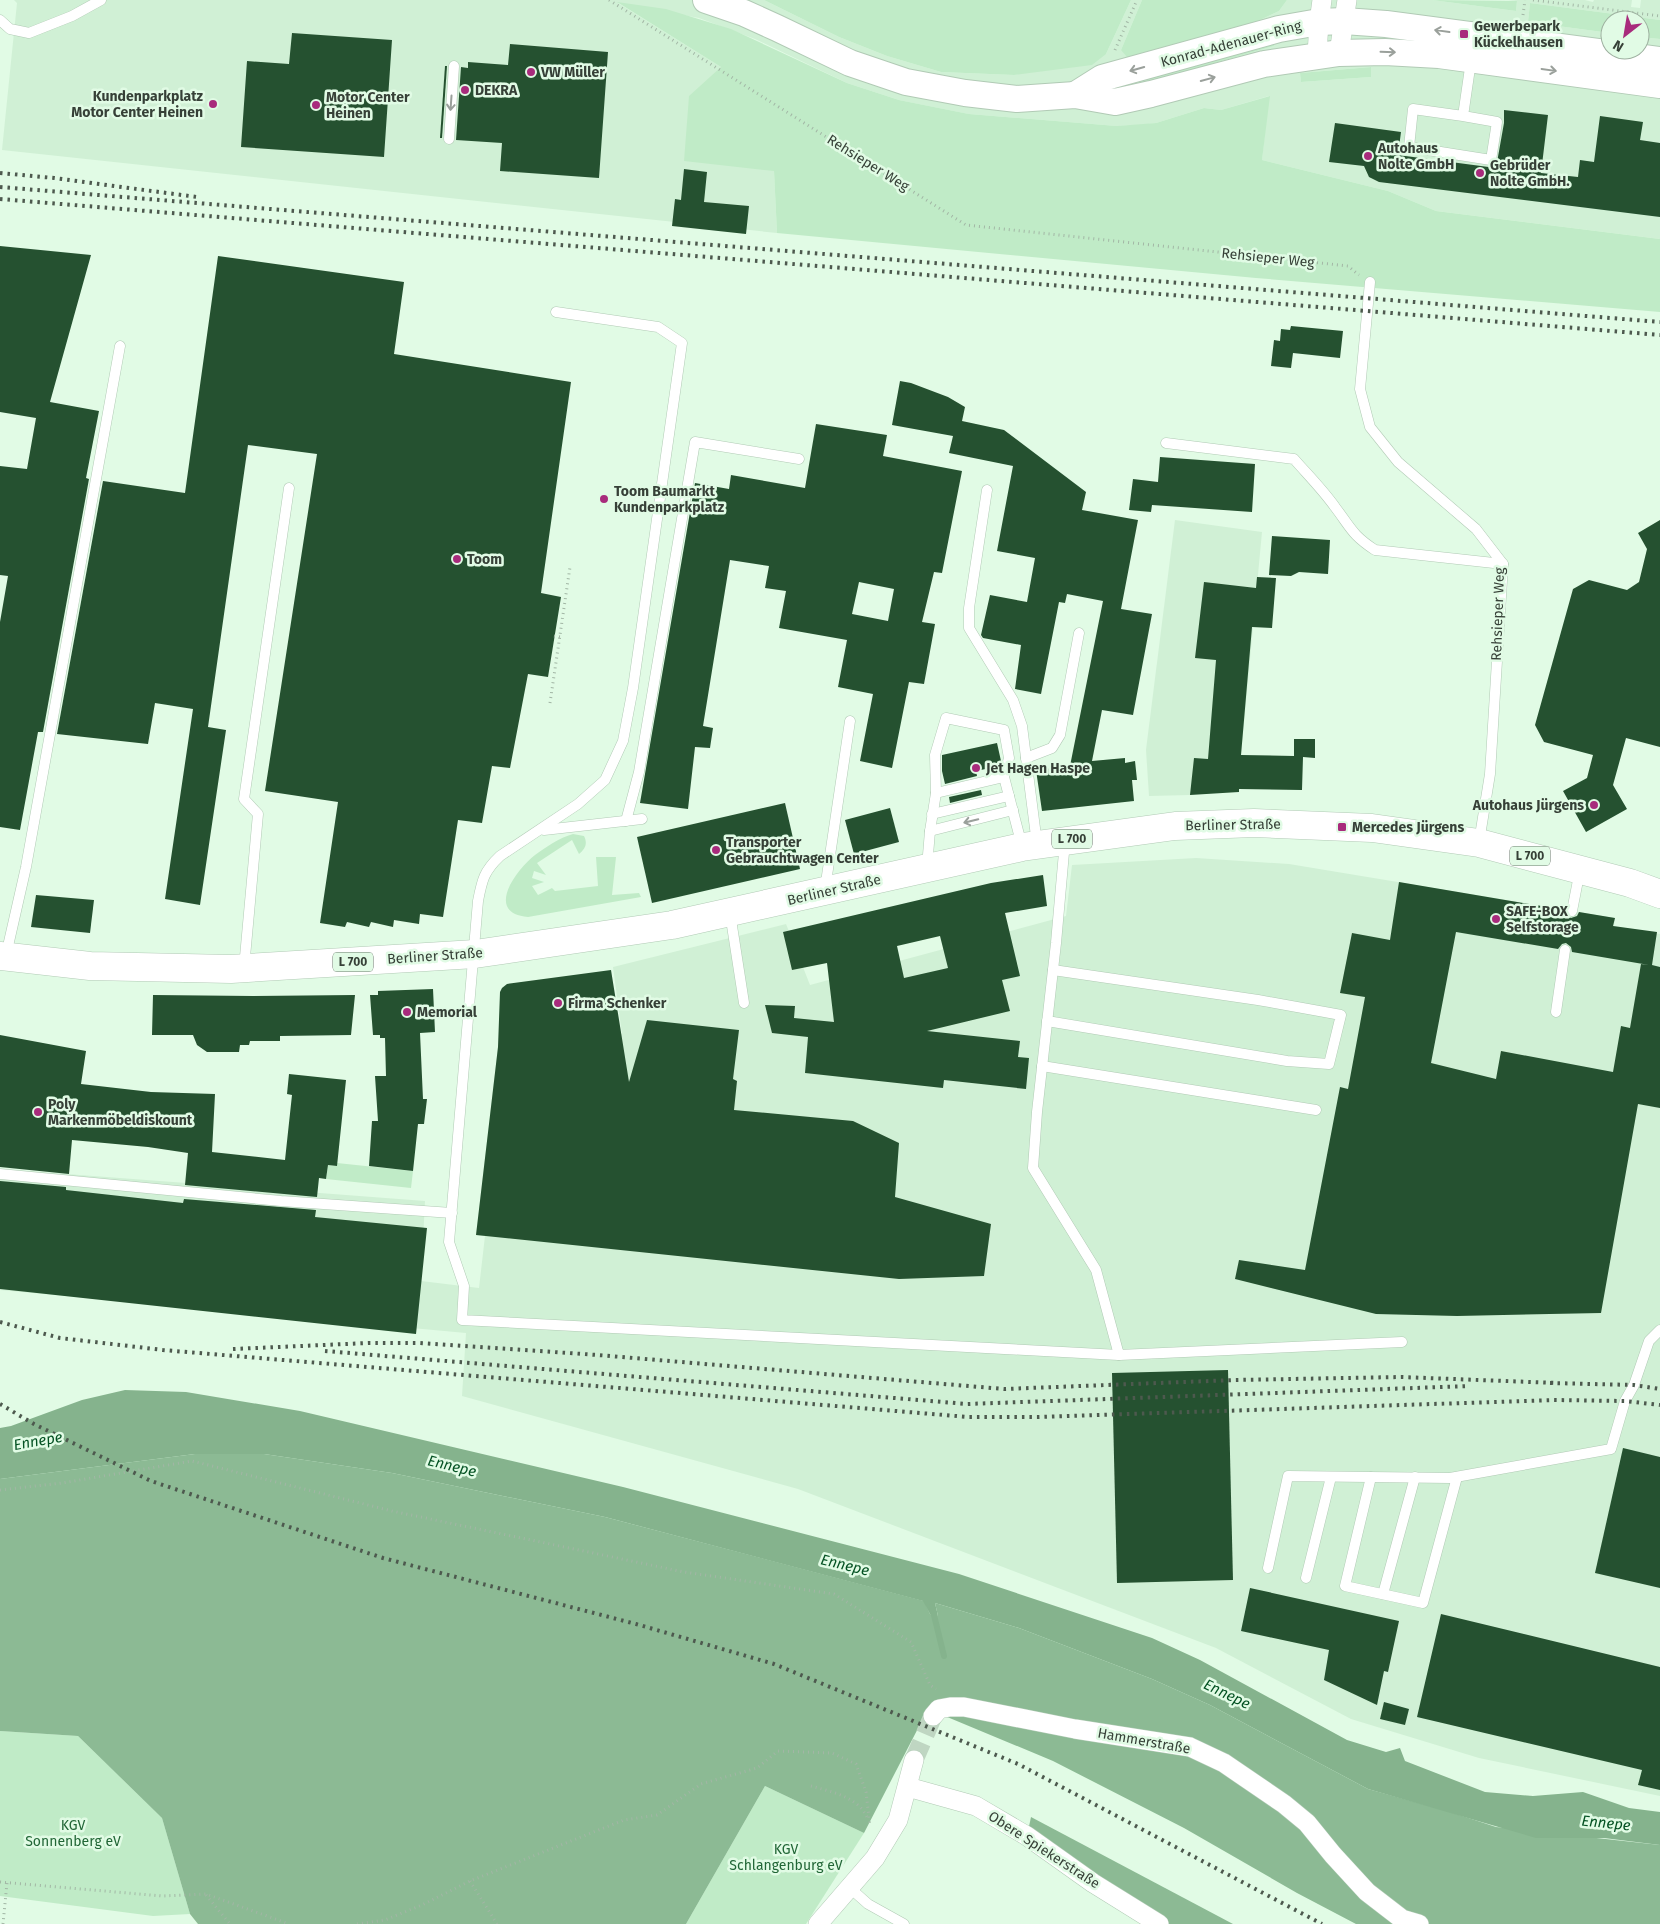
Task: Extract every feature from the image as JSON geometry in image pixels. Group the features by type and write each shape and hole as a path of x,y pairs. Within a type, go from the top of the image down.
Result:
{"main road":[{"name":"Berliner Straße","path":"3,956 90,966 243,969 475,954 672,925 927,868 1065,840 1175,826 1254,823 1372,828 1479,843 1630,883 1660,894"}],"street":[{"name":"Konrad-Adenauer-Ring","path":"706,0 769,24 850,63 906,82 965,93 1017,99 1075,95 1115,102 1264,64 1328,54 1385,52 1440,55 1660,85"},
{"name":"Konrad-Adenauer-Ring","path":"1075,95 1102,78 1279,29 1333,11 1397,25 1660,60"},
{"path":"1328,54 1333,11"},
{"path":"1328,54 1333,11"},
{"name":"Hammerstraße","path":"933,1716 938,1709 950,1706 964,1707 1075,1729 1190,1747 1224,1763 1284,1804 1307,1823 1367,1892 1402,1919 1419,1924"},
{"path":"818,1924 875,1858 898,1820 914,1760"},
{"name":"Obere Spiekerstraße","path":"908,1787 976,1806 1027,1836 1093,1883 1159,1924"}],"lane":[{"path":"0,20 10,29 29,33 72,16 101,0"},
{"path":"1463,116 1471,60"},
{"path":"449,139 454,66"},
{"path":"1413,109 1463,116 1497,122 1491,160 1408,147 1413,109"},
{"name":"Rehsieper Weg","path":"1370,282 1360,389 1370,427 1398,462 1476,529 1503,564 1490,774 1479,843"},
{"path":"556,312 658,327 682,343 633,688 623,741 605,780 578,804 500,856 489,866 482,880 478,902 449,1242 464,1286 462,1320 1119,1355 1402,1342"},
{"path":"3,956 26,867 120,346"},
{"path":"626,821 639,772 695,442 799,459"},
{"path":"1166,443 1294,459 1336,508 1348,527 1360,540 1375,550 1503,564"},
{"path":"243,969 258,814 244,799 289,488"},
{"path":"987,490 969,608 969,628 1013,700 1022,726 1026,758 1030,846"},
{"path":"1026,758 1052,748 1060,735 1079,633"},
{"path":"927,868 936,793 935,754 946,718 1004,730 1009,758 1004,777 1013,810 1030,846"},
{"path":"824,892 850,721"},
{"path":"936,793 1004,777"},
{"path":"932,814 1009,796"},
{"path":"930,831 1013,810"},
{"path":"541,830 642,819"},
{"path":"1065,840 1033,1168 1096,1270 1119,1355"},
{"path":"1572,911 1580,869"},
{"path":"730,913 744,1003"},
{"path":"1556,1012 1566,950"},
{"path":"1047,1021 1287,1061 1329,1064 1341,1015 1258,1000 1053,970"},
{"path":"1042,1066 1316,1110"},
{"path":"0,1174 282,1201 452,1213"},
{"path":"1268,1568 1288,1476 1457,1477 1611,1449 1625,1401 1634,1386 1649,1340 1660,1330"},
{"path":"1306,1578 1331,1477"},
{"path":"1371,1477 1345,1586 1423,1603 1457,1477"},
{"path":"1383,1594 1415,1478"},
{"path":"850,1888 868,1904 904,1924"}],"path":[{"name":"Rehsieper Weg","path":"609,0 966,225 1348,266 1370,282"},
{"path":"1102,78 1137,0"},
{"path":"1523,16 1525,0"},
{"path":"1533,0 1660,16"},
{"path":"550,703 570,567"},
{"path":"554,636 560,637"},
{"path":"0,1490 62,1483 192,1461 392,1511 684,1572 834,1594 911,1642 930,1685 964,1707"},
{"path":"357,1924 386,1920 422,1905 470,1881 624,1820 657,1816 701,1784 757,1768 778,1751 832,1753 856,1764 866,1792"},
{"path":"811,1786 849,1798 865,1812 870,1828"},
{"path":"470,1881 497,1924"},
{"path":"0,1882 162,1896 206,1894 290,1924"},
{"path":"3,1924 7,1883"},
{"path":"206,1894 230,1924"}],"shaded area":[{"name":"Gewerbepark Kückelhausen","path":"14,0 764,0 839,37 887,56 941,72 1014,75 1106,54 1131,0 1142,0 1121,50 1258,21 1279,11 1287,0 1432,0 1516,11 1517,1 1508,0 1585,0 1593,2 1594,0 1632,0 1631,7 1640,8 1641,0 1660,0 1660,20 1650,19 1650,10 1600,10 1600,12 1530,3 1528,22 1600,32 1600,60 1650,60 1650,38 1660,39 1660,71 1392,36 1392,45 1660,78 1660,239 1436,211 1388,191 1262,160 1269,96 1221,110 1204,108 1156,123 1141,125 1117,126 969,114 899,100 847,83 755,39 699,18 618,3 721,67 774,171 777,233 2,150 17,3","holes":["1273,39 1274,46 1156,80","1371,67 1371,77 1301,82 1300,73"]},
{"path":"1175,520 1262,532 1240,765 1190,795 1149,796 1146,750"},
{"path":"1196,858 1289,864 1615,918 1614,926 1660,934 1660,1796 1479,1758 1351,1719 1216,1648 798,1489 462,1396 466,1333 0,1290 0,1169 425,1201 421,1281 479,1288 485,1236 476,1235 498,1047 600,1040 622,1034 613,967 786,924 810,985 1066,916 1072,865"},
{"path":"195,1454 264,1454 392,1473 605,1517 924,1601 930,1614 938,1616 935,1603 1019,1628 1152,1679 1210,1705 1368,1789 1496,1827 1660,1845 1660,1924 1356,1924 1297,1893 1184,1828 1053,1761 928,1709 864,1833 765,1786 686,1924 198,1924 190,1914 162,1818 78,1736 0,1731 0,1479"},
{"path":"1031,1817 1233,1924 1159,1924 1027,1836"}],"green space":[{"path":"764,0 1131,0 1106,54 1092,65 1014,75 941,72 887,56 839,37"},
{"path":"1142,0 1287,0 1279,11 1258,21 1127,57 1121,50"},
{"path":"1432,0 1517,1 1516,11"},
{"path":"617,2 666,9 731,29 847,83 899,100 969,114 1117,126 1156,123 1204,108 1221,110 1270,96 1262,160 1388,191 1436,211 1660,239 1660,312 1256,278 777,233 774,171 684,161 689,96 721,67"},
{"path":"1530,3 1600,12 1600,32 1528,22"},
{"path":"1650,19 1660,20 1660,39 1650,38"},
{"path":"1273,39 1274,46 1156,80 1101,92"},
{"path":"1371,67 1371,77 1301,82 1300,73"},
{"path":"573,834 584,836 586,841 584,848 579,854 572,840 537,863 546,875 534,871 532,878 544,882 532,886 538,895 552,888 555,891 598,886 596,857 616,857 612,895 639,893 641,897 528,917 515,914 508,908 506,900 508,890 520,870 535,855 558,840"},
{"path":"337,1163 413,1171 411,1188 326,1179 328,1165 337,1166"},
{"name":"KGV Sonnenberg eV","path":"0,1731 78,1736 162,1818 190,1914 153,1916 0,1896"},
{"name":"KGV Schlangenburg eV","path":"765,1786 864,1833 806,1924 686,1924"}],"water":[{"name":"Ennepe","path":"125,1390 186,1392 300,1411 623,1487 959,1574 1152,1638 1200,1660 1347,1740 1386,1752 1400,1748 1405,1761 1485,1792 1533,1796 1583,1792 1629,1808 1660,1812 1660,1845 1604,1838 1536,1838 1368,1789 1210,1705 1152,1679 1019,1628 935,1603 938,1616 930,1614 923,1601 605,1517 392,1473 264,1454 195,1454 0,1479 0,1428 11,1426 82,1400"}],"building":[{"name":"Motor Center Heinen","path":"292,33 392,40 384,157 241,147 247,61 289,64"},
{"path":"510,44 608,52 599,178 500,171 502,143 456,140 461,67 468,68 468,62 508,65"},
{"path":"445,66 447,66 442,138 440,138"},
{"path":"1504,110 1548,115 1541,173 1578,177 1580,160 1594,162 1600,116 1643,122 1640,140 1660,143 1660,217 1379,182 1369,177 1364,166 1329,162 1335,123 1401,132 1398,155 1496,168 1504,123"},
{"path":"684,169 707,172 704,202 749,206 746,234 672,226 675,199 681,200"},
{"path":"0,246 91,255 50,402 99,411 86,478 89,479 43,732 38,732 20,830 0,827 0,622 8,576 0,575 0,466 27,469 36,418 0,412"},
{"path":"218,256 404,282 394,354 571,382 541,593 561,597 548,677 528,674 510,768 492,766 482,823 458,820 443,917 420,914 419,924 394,920 393,927 371,922 369,927 347,922 345,927 320,923 338,802 265,791 317,454 248,445 208,727 226,730 200,905 165,899 193,709 155,703 148,744 57,734 103,481 185,493"},
{"path":"1291,326 1343,331 1340,358 1293,353 1291,368 1271,366 1274,340 1280,341 1281,329 1290,330"},
{"path":"900,381 911,383 948,397 965,407 962,421 1004,430 1086,492 1082,510 1138,520 1121,609 1152,614 1133,715 1102,710 1092,761 1125,758 1125,763 1135,761 1137,780 1132,780 1134,801 1042,811 1036,770 1070,766 1103,601 1067,594 1065,603 1059,602 1041,694 1015,689 1021,645 983,638 981,635 990,595 1027,602 1035,558 997,551 1013,466 949,453 953,436 892,425"},
{"path":"816,424 887,435 883,456 962,471 942,573 934,572 922,622 935,624 924,684 909,682 892,768 860,761 873,694 838,687 847,640 779,628 786,591 765,588 769,566 730,560 703,726 713,728 710,748 695,747 688,809 640,803 695,483 729,489 731,475 805,488","holes":["859,582 894,589 888,621 852,614"]},
{"path":"1160,457 1255,464 1252,512 1152,505 1151,512 1129,510 1133,479 1158,482"},
{"path":"1660,520 1660,747 1626,738 1613,785 1627,809 1586,832 1563,791 1587,778 1593,755 1544,742 1535,725 1573,589 1589,580 1627,590 1639,582 1647,549 1638,533"},
{"path":"1272,536 1330,540 1328,574 1299,572 1291,576 1269,575"},
{"path":"1257,577 1276,578 1272,628 1252,627 1241,755 1294,756 1294,739 1315,739 1315,758 1303,757 1302,790 1239,789 1239,792 1190,795 1194,758 1208,759 1216,660 1195,658 1204,582 1256,588"},
{"path":"997,743 1001,761 1000,766 976,771 977,776 945,784 942,771 942,755"},
{"path":"981,790 982,795 950,803 949,797"},
{"name":"Transporter Gebrauchtwagen Center","path":"785,803 800,869 652,903 637,837"},
{"path":"890,808 899,842 854,854 845,820"},
{"path":"1043,875 1047,906 1005,913 1020,976 1002,980 1010,1011 927,1031 1020,1041 1018,1057 1029,1058 1026,1089 944,1080 943,1088 805,1073 808,1037 772,1033 765,1005 795,1006 794,1018 834,1022 827,963 792,970 783,932 991,883","holes":["940,936 948,968 904,978 897,946"]},
{"path":"1399,882 1565,910 1567,916 1571,918 1577,916 1579,912 1615,918 1613,926 1657,932 1652,965 1660,967 1660,1108 1638,1104 1601,1313 1457,1316 1376,1314 1235,1279 1239,1260 1305,1270 1340,1087 1348,1089 1365,997 1340,993 1352,933 1390,940","holes":["1456,932 1558,949 1562,944 1566,943 1571,947 1572,952 1649,965 1641,964 1630,1028 1621,1026 1613,1072 1501,1051 1496,1079 1431,1063"]},
{"path":"36,895 94,900 90,933 31,927"},
{"path":"611,970 629,1082 647,1020 739,1030 733,1079 737,1081 734,1110 853,1121 899,1143 895,1197 991,1224 984,1276 899,1279 476,1235 498,1047 500,992 502,988 507,984"},
{"path":"433,989 435,1032 420,1033 423,1099 427,1099 424,1124 418,1124 413,1171 369,1166 372,1121 378,1121 375,1076 386,1076 385,1038 380,1038 380,1035 373,1035 370,995 378,995 378,991"},
{"path":"153,995 355,995 351,1035 280,1036 280,1041 250,1041 249,1045 240,1045 239,1052 207,1052 197,1045 193,1035 152,1035"},
{"path":"0,1035 86,1051 81,1084 151,1092 215,1094 212,1152 285,1160 292,1095 287,1094 289,1074 346,1080 337,1166 328,1165 326,1179 319,1178 317,1197 185,1185 188,1153 148,1147 72,1140 69,1174 0,1167"},
{"path":"0,1181 66,1187 66,1190 183,1203 184,1199 316,1210 315,1217 427,1228 416,1334 0,1289"},
{"path":"1228,1370 1233,1580 1117,1583 1112,1373"},
{"path":"1623,1448 1660,1457 1660,1588 1595,1573"},
{"path":"1250,1588 1399,1621 1388,1672 1384,1671 1377,1705 1324,1680 1329,1650 1241,1631"},
{"path":"1441,1614 1660,1667 1660,1790 1638,1785 1642,1770 1417,1717"},
{"path":"1384,1702 1409,1709 1405,1725 1380,1719"}],"waterway":[{"path":"932,1607 944,1656"}],"tunnel":[{"path":"914,1760 933,1716"}],"railway":[{"path":"0,173 54,178 197,197"},
{"path":"0,187 1660,322"},
{"path":"0,199 1660,335"},
{"path":"0,1322 60,1338 163,1350 968,1417 1039,1417 1554,1400 1625,1401 1660,1405"},
{"path":"233,1349 368,1343 419,1343 598,1355 1004,1389 1235,1380 1401,1377 1557,1383"},
{"path":"325,1351 967,1404 1470,1386"},
{"path":"1550,1383 1634,1385 1660,1389"},
{"path":"0,1404 34,1424 151,1481 383,1558 636,1624 774,1664 1018,1764 1322,1924"}],"place":[{"name":"Gewerbepark Kückelhausen","path":"1464,34"},
{"name":"VW Müller","path":"531,72"},
{"name":"DEKRA","path":"465,90"},
{"name":"Kundenparkplatz Motor Center Heinen","path":"213,104"},
{"name":"Motor Center Heinen","path":"316,105"},
{"name":"Autohaus Nolte GmbH","path":"1368,156"},
{"name":"Gebrüder Nolte GmbH.","path":"1480,173"},
{"name":"Toom Baumarkt Kundenparkplatz","path":"604,499"},
{"name":"Toom","path":"457,559"},
{"name":"Jet Hagen Haspe","path":"976,768"},
{"name":"Autohaus Jürgens","path":"1594,805"},
{"name":"Mercedes Jürgens","path":"1342,827"},
{"name":"Transporter Gebrauchtwagen Center","path":"716,850"},
{"name":"SAFE-BOX Selfstorage","path":"1496,919"},
{"name":"Firma Schenker","path":"558,1003"},
{"name":"Memorial","path":"407,1012"},
{"name":"Poly Markenmöbeldiskount","path":"38,1112"}]}
